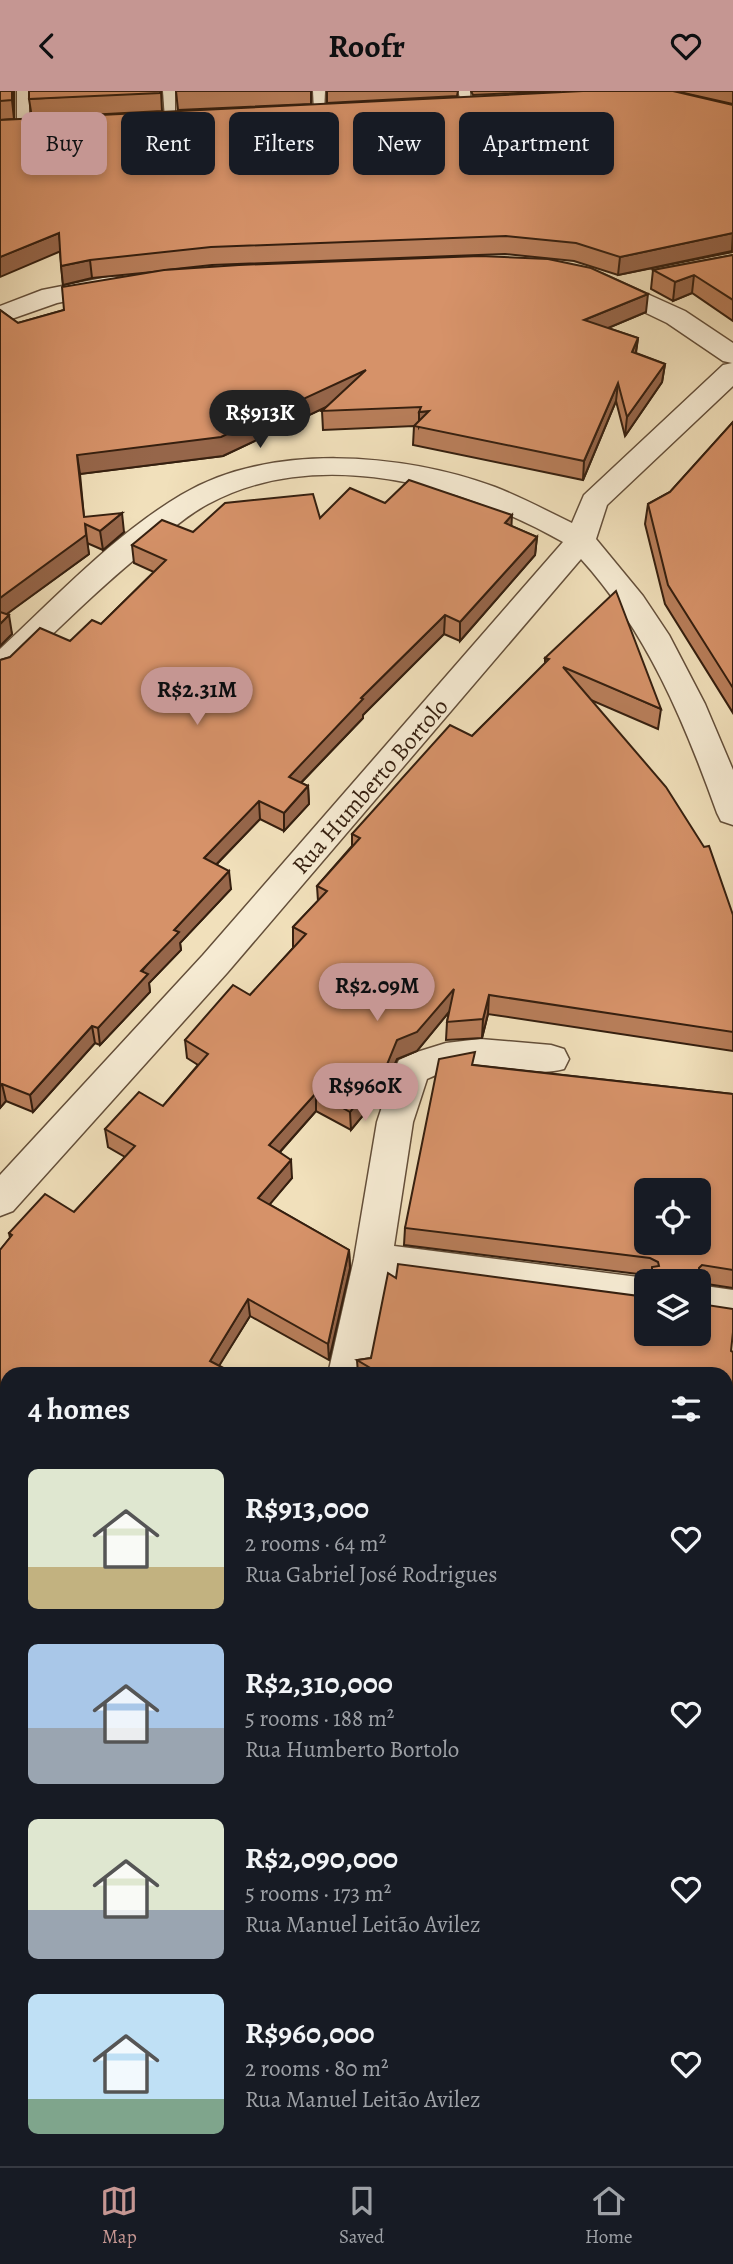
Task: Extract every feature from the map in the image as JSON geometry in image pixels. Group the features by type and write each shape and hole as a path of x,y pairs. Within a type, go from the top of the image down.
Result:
{"street":[{"path":"440,107 466,98 494,104"},
{"path":"313,105 346,110"},
{"path":"576,273 616,286 676,317 733,355"},
{"path":"616,286 648,278"},
{"path":"0,315 51,296 85,288 135,282"},
{"name":"Rua Humberto Bortolo","path":"0,1200 215,964 580,540 594,501 733,371"},
{"path":"0,667 126,550 203,495 242,480 283,471 371,466 485,493 580,540 626,593 675,670 700,723 733,813"},
{"path":"350,1367 373,1259 395,1122 412,1070 433,1059 459,1053 503,1053 551,1059"},
{"path":"373,1259 634,1293"},
{"path":"711,1304 733,1307"}],"lane":[{"path":"11,128 23,91"},
{"path":"169,91 170,112"}],"building":[{"path":"0,91 12,91 12,100 0,101"},
{"path":"29,91 160,91 160,93 29,99"},
{"path":"583,91 673,91 733,105 733,233 620,257 576,243 506,236 211,247 90,260 61,266 59,233 0,257 0,120 21,119 21,175 107,175 107,115 121,114 121,175 215,175 215,112 161,112"},
{"path":"733,255 733,300 694,275 675,282 653,270"},
{"path":"480,256 548,259 591,268 648,294 584,320 638,338 632,352 665,364 627,417 618,383 584,461 414,426 429,411 419,412 421,407 322,411 366,370 221,437 77,455 84,517 122,513 100,531 85,524 86,535 0,598 0,310 18,323 64,310 62,287 164,270"},
{"path":"733,422 733,688 668,585 648,504 670,492"},
{"path":"409,480 512,515 505,523 537,537 460,622 445,615 361,698 363,699 289,777 308,786 284,813 259,801 204,858 229,871 174,930 179,932 141,971 148,974 98,1028 92,1026 30,1095 2,1084 0,1086 0,660 10,657 40,628 70,641 92,620 101,624 166,560 132,545 162,520 193,532 225,503 313,494 320,518 350,488 385,503"},
{"path":"616,591 661,709 563,667 666,787 704,847 709,846 733,915 733,1032 489,995 483,1019 447,1022 454,989 417,1032 397,1040 384,1072 350,1112 316,1093 269,1145 291,1160 258,1198 349,1250 328,1344 248,1299 210,1361 222,1367 0,1367 0,1250 12,1235 9,1233 45,1194 74,1212 135,1146 105,1129 139,1092 163,1106 208,1054 185,1040 233,985 250,995 306,934 293,927 327,891 317,886 360,838 352,834 450,725 472,736 549,659 545,658"},
{"path":"0,612 9,615 0,624"},
{"path":"475,1052 472,1065 733,1094 733,1270 702,1265 699,1269 652,1269 659,1266 658,1262 650,1258 405,1228 439,1059"},
{"path":"398,1264 634,1295 634,1346 711,1346 711,1306 733,1309 733,1367 369,1367 357,1360 371,1358 388,1273 396,1278"}]}
